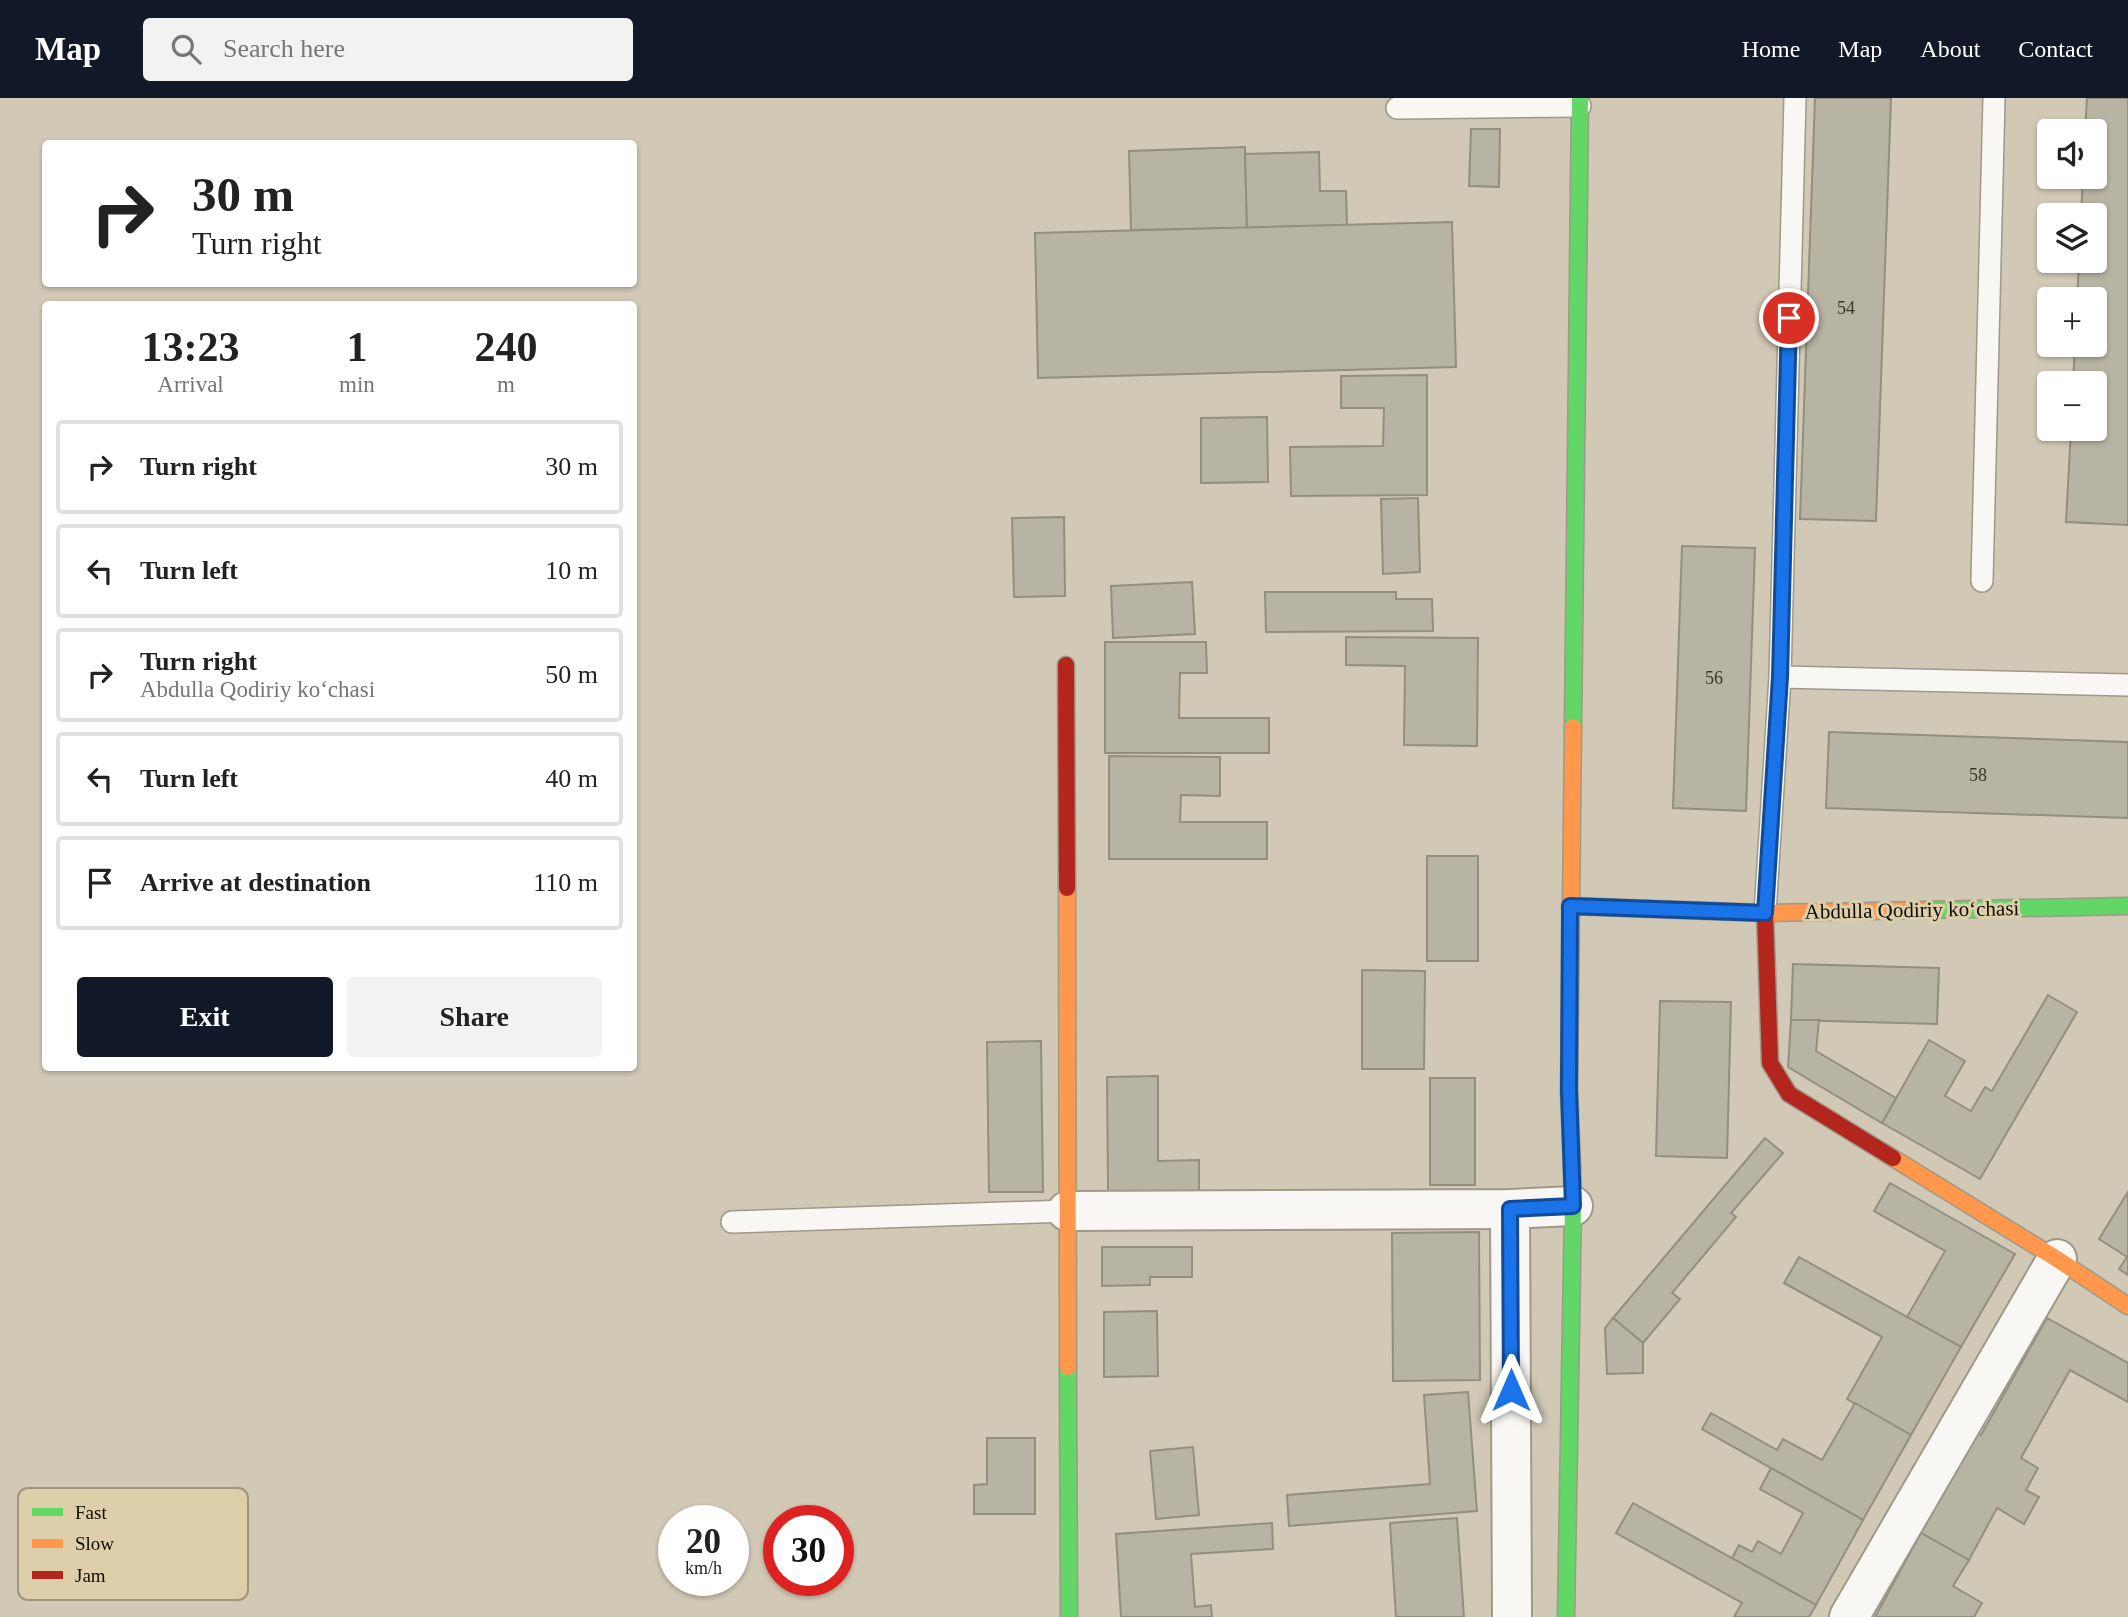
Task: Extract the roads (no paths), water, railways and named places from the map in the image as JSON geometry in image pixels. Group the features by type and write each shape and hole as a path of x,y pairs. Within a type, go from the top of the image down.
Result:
{"street":[{"path":"1566,1617 1573,1206 1569,1090 1570,906 1580,102"},
{"path":"1066,665 1069,1617"},
{"name":"Abdulla Qodiriy koʻchasi","path":"1570,906 1765,913 2128,906"},
{"path":"1765,913 1770,1063 1789,1094 2057,1259 2128,1306"},
{"path":"1067,1211 1510,1209 1573,1206"},
{"path":"1510,1209 1512,1617"},
{"path":"1849,1617 2057,1259"}],"lane":[{"path":"1765,913 1780,677 1795,98"},
{"path":"1982,580 1994,98"},
{"path":"1397,108 1580,102"},
{"path":"1780,677 2128,685"},
{"path":"732,1222 1067,1211"}]}
